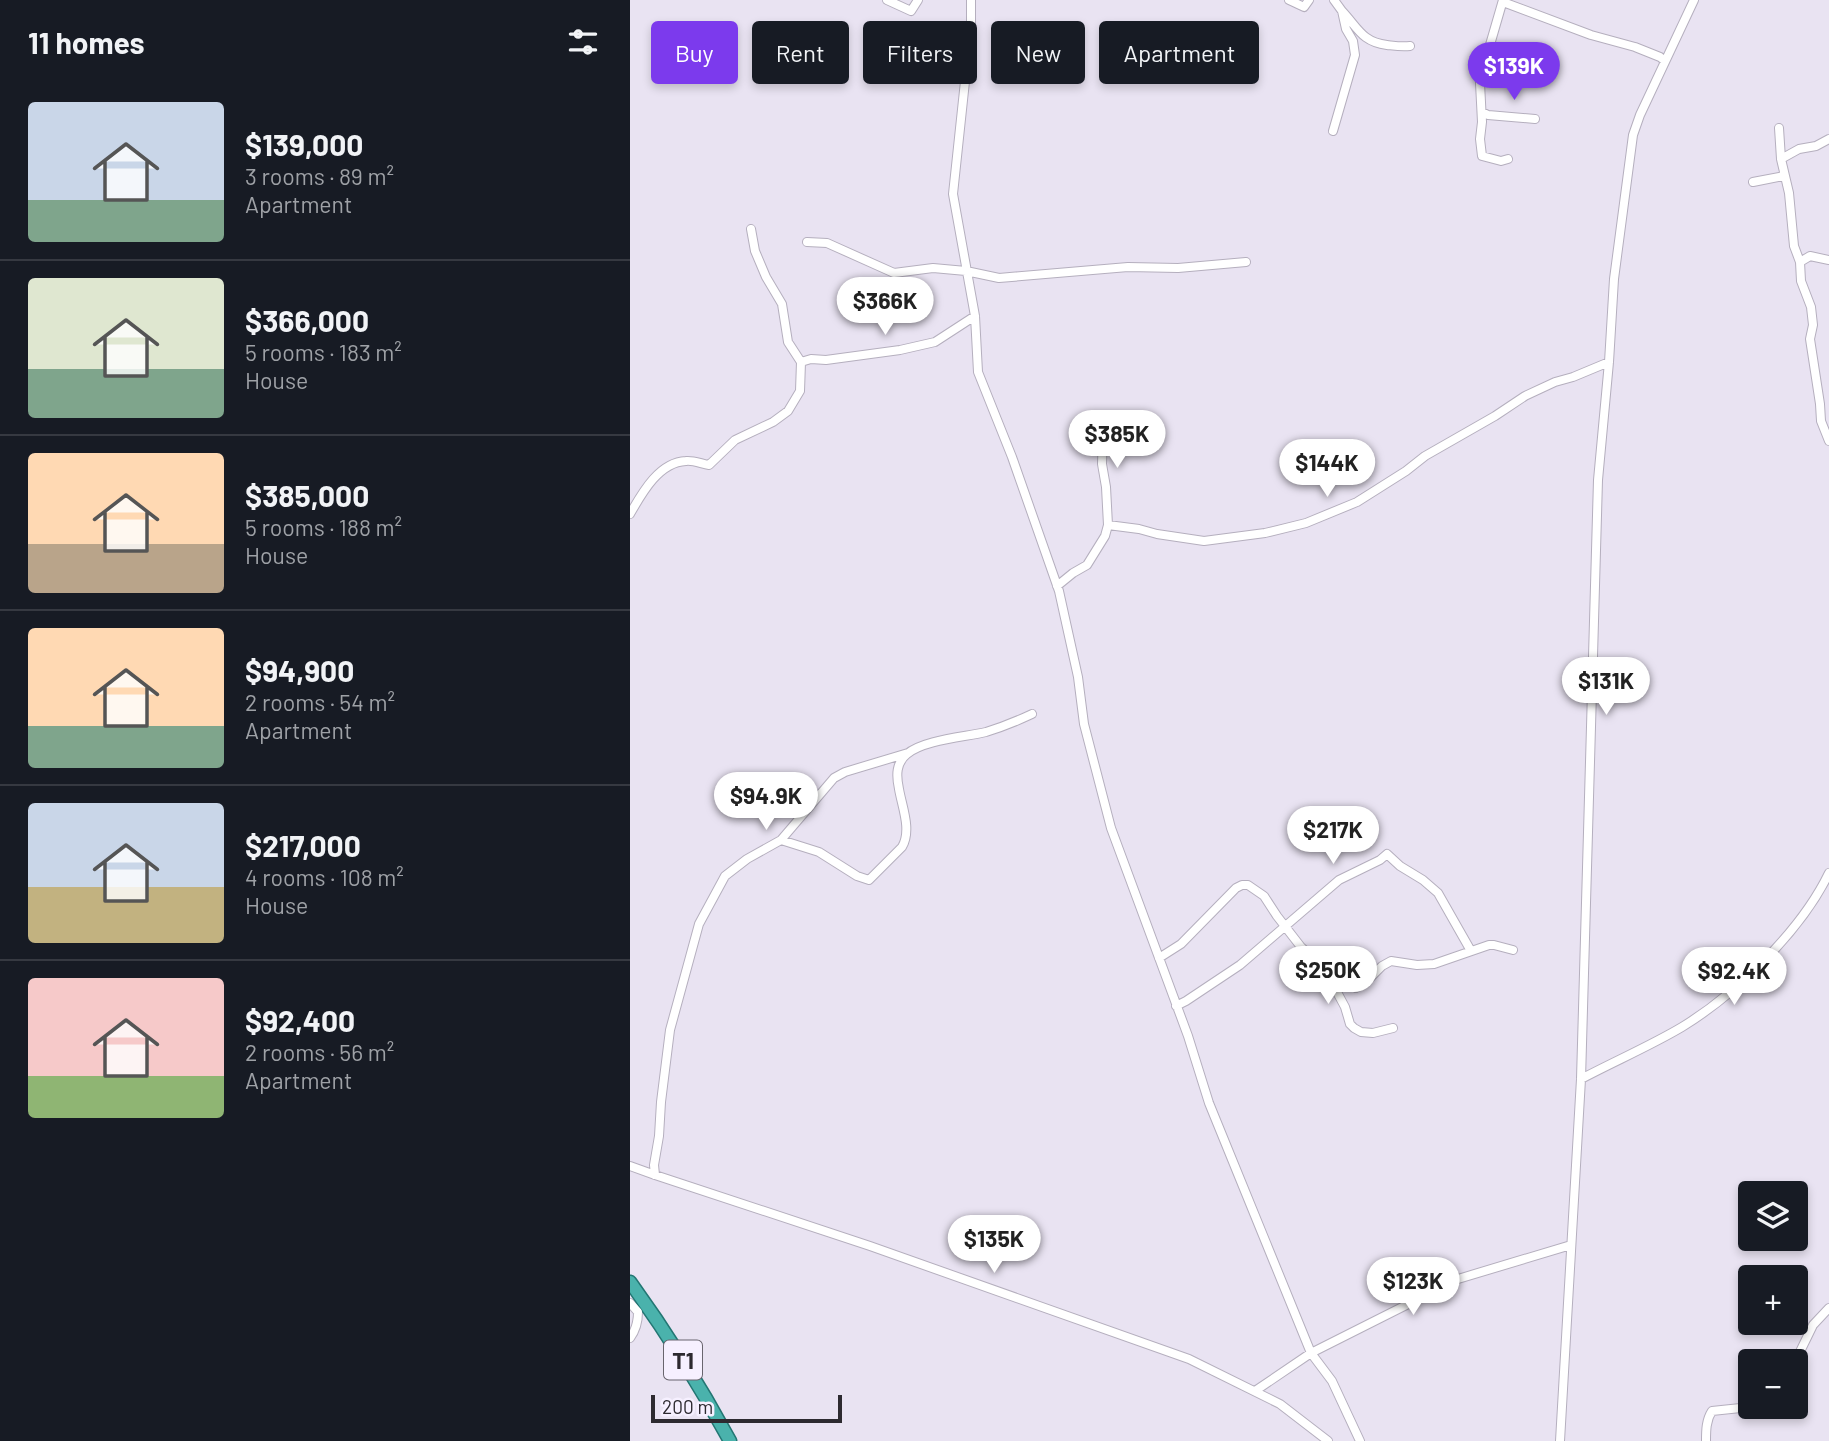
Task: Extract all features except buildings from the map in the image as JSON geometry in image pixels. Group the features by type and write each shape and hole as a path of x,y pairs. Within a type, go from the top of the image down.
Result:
{"highway":[{"name":"T1","path":"630,1282 707,1398 730,1441"}],"street":[{"path":"887,0 911,10 918,0"},
{"path":"971,0 971,25 953,194 975,316 978,372 1012,457 1057,586 1077,677 1084,724 1111,828 1188,1036 1209,1103 1311,1353 1332,1381 1360,1441"},
{"path":"1289,0 1304,7 1309,0"},
{"path":"1334,0 1362,36 1371,42 1410,46"},
{"path":"1560,1441 1581,1079 1598,480 1614,279 1633,135 1694,0"},
{"path":"1508,159 1501,161 1482,156 1480,139 1480,83 1503,1 1591,35 1635,47 1665,61"},
{"path":"1334,131 1356,55 1342,11"},
{"path":"1482,111 1488,115 1535,119"},
{"path":"1779,128 1780,159 1789,193 1794,246 1800,262 1801,281 1811,307 1811,339 1821,421 1829,441"},
{"path":"1780,159 1829,139"},
{"path":"1753,182 1784,176"},
{"path":"630,514 642,493 668,466 687,461 709,465 734,440 773,422 788,411 800,391 801,362 788,342 782,304 755,251 751,229"},
{"path":"807,243 827,243 894,273 933,268 999,278 1128,267 1178,268 1246,262"},
{"path":"1800,262 1810,256 1829,260"},
{"path":"801,362 881,353 935,342 975,316"},
{"path":"1108,525 1204,541 1265,533 1306,523 1357,502 1425,456 1525,396 1609,362"},
{"path":"1057,586 1087,565 1105,536 1108,525 1102,464 1103,433 1099,421"},
{"path":"655,1175 670,1030 699,924 725,876 747,859 781,840 834,778 845,772 942,740 986,732 1032,714"},
{"path":"781,840 819,852 869,880 906,841 907,831 896,779 899,764 908,753"},
{"path":"1176,1006 1224,976 1339,880 1387,854 1438,893 1471,951"},
{"path":"1581,1079 1681,1027 1718,1002 1763,961 1797,922 1829,873"},
{"path":"1158,958 1181,944 1221,902 1242,885 1248,885 1264,896 1301,947 1321,965 1354,1028 1373,1033 1393,1028"},
{"path":"1356,988 1391,961 1417,965 1434,964 1494,945 1513,950"},
{"path":"630,1166 870,1246 1189,1359 1280,1404 1328,1441"},
{"path":"1255,1391 1311,1353 1458,1279 1571,1245"},
{"path":"630,1303 638,1312 635,1331 630,1338"},
{"path":"1800,1349 1812,1325 1829,1308"},
{"path":"1706,1441 1707,1423 1712,1411 1738,1408"}]}
